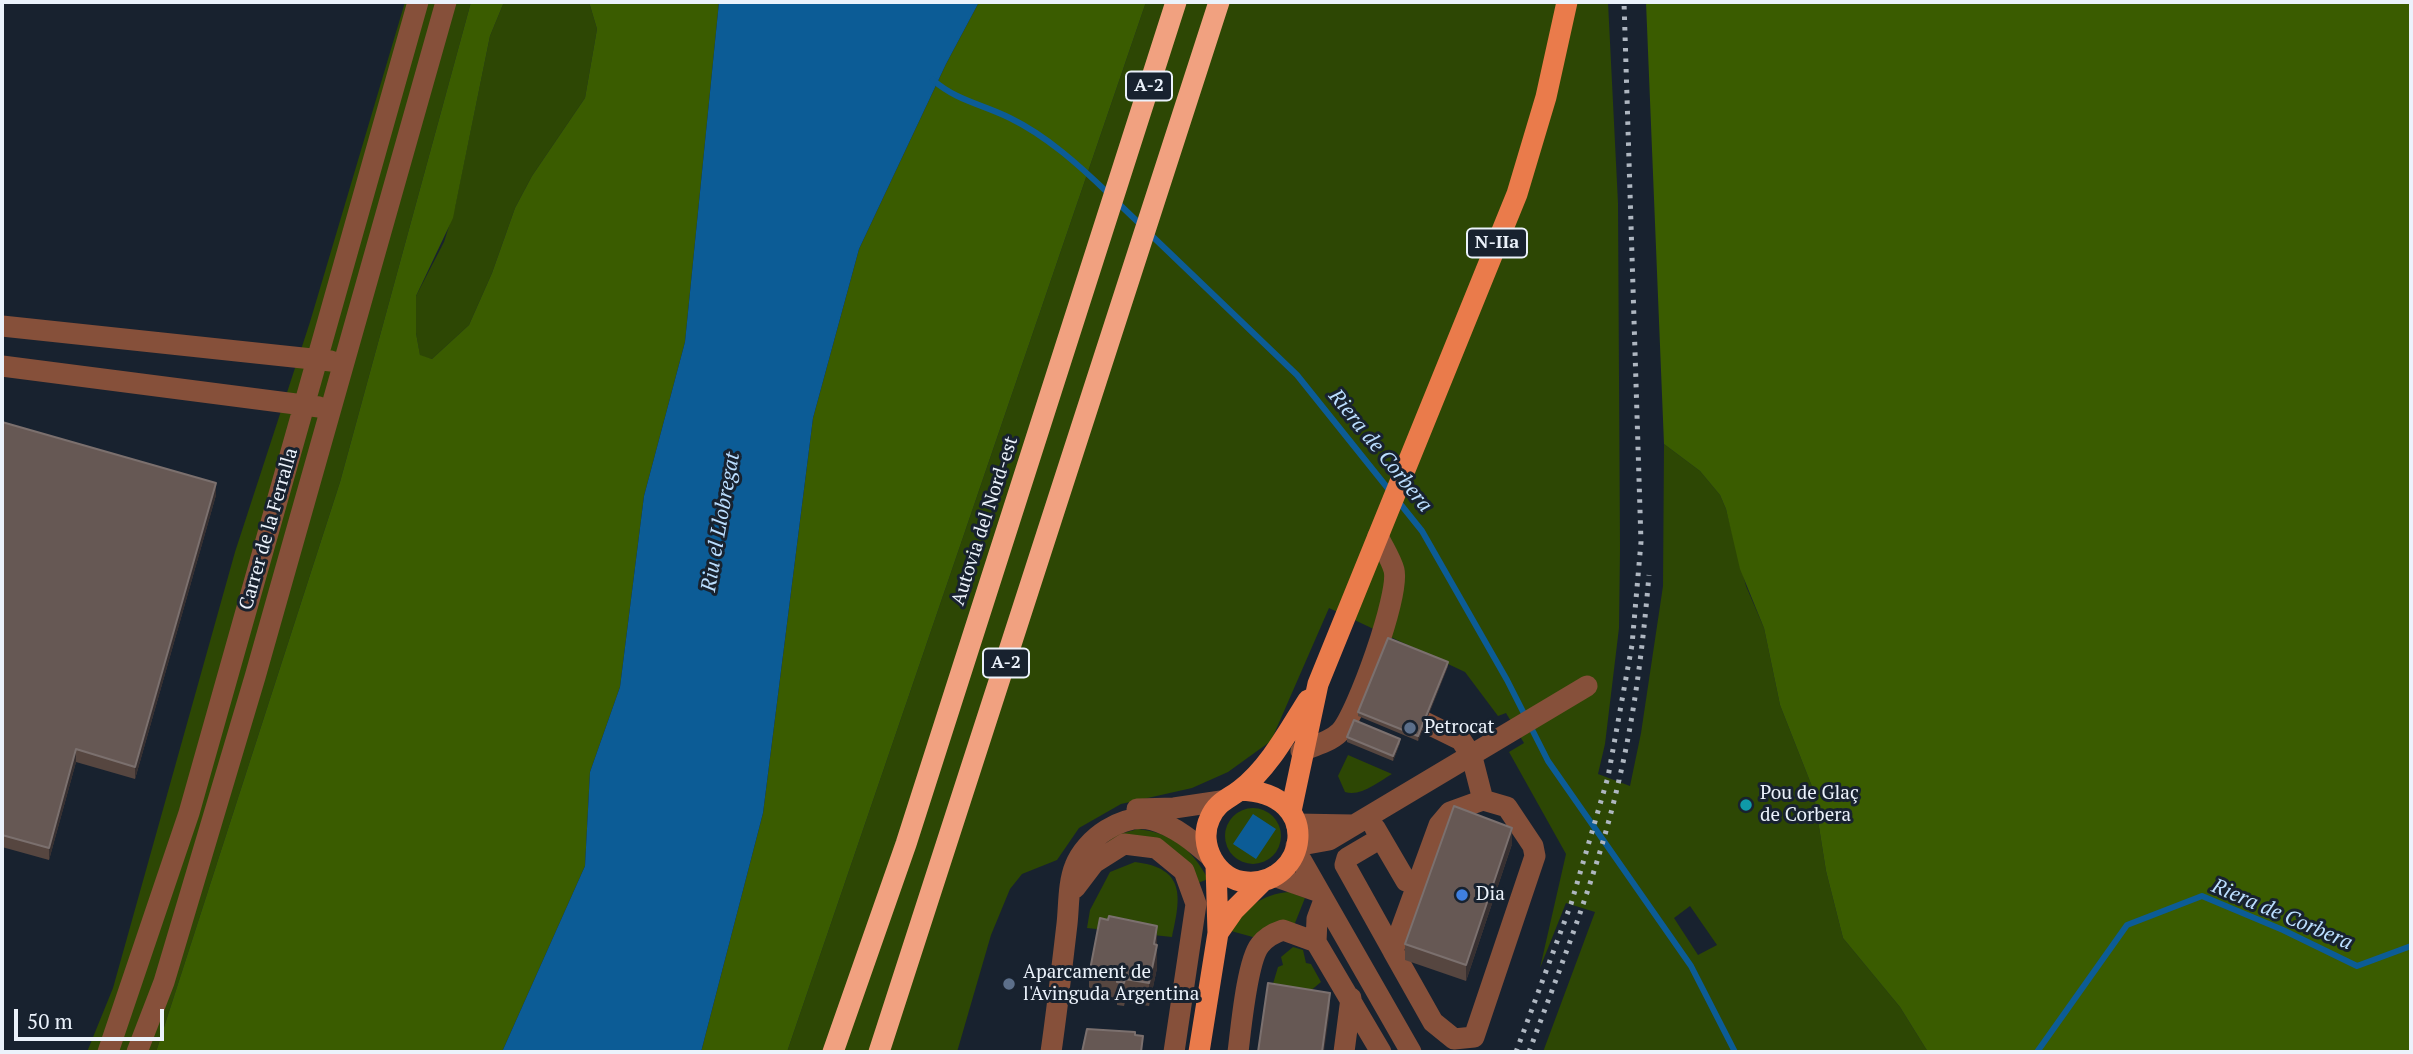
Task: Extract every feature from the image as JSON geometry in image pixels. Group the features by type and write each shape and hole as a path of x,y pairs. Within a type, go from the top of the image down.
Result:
{"highway":[{"name":"Autovia del Nord-est","path":"833,1052 910,832 1176,2"},
{"name":"A-2","path":"879,1052 1219,2"}],"main road":[{"name":"N-IIa","path":"1296,848 1293,817 1301,751 1318,684 1517,194 1546,97 1567,2"},
{"name":"N-IIa","path":"1221,801 1240,790 1277,748 1318,684"},
{"path":"1240,790 1273,795 1293,817"},
{"path":"1199,1052 1217,933 1213,861 1207,846 1208,824 1221,801"},
{"path":"1217,933 1269,878 1287,866 1296,848"},
{"path":"1213,861 1237,880 1246,882 1269,878"}],"street":[{"name":"Carrer de la Ferralla","path":"108,1052 189,813 418,2"},
{"name":"Carrer de la Ferralla","path":"137,1052 168,969 446,2"},
{"path":"2,326 318,358 343,363"},
{"path":"2,366 305,404 330,410"},
{"path":"1301,751 1339,733 1351,715 1361,691 1395,589 1394,570 1381,529"},
{"path":"1411,1052 1320,895 1296,848 1329,840 1587,686"},
{"path":"1361,691 1461,740 1472,757 1483,800"},
{"path":"1381,838 1347,858 1345,865 1393,951 1433,1022 1454,1039 1474,1037 1535,856 1533,846 1507,807 1483,800 1450,812 1439,825 1393,951"},
{"path":"1074,887 1063,878 1067,858 1075,844 1100,820 1138,809 1174,808 1221,801"},
{"path":"1293,817 1362,820 1381,838 1406,881 1418,884"},
{"path":"1051,1052 1075,866 1094,839 1105,830 1126,822 1149,819 1170,827 1213,861"},
{"path":"1074,887 1094,863 1124,844 1156,848 1184,871 1196,904 1174,1052"},
{"path":"1269,878 1320,895"},
{"path":"1316,942 1320,895"},
{"path":"1238,1052 1246,994 1258,946 1268,937 1283,930 1296,932 1316,942 1381,1052"},
{"path":"1344,1052 1351,998"}],"green space":[{"path":"405,2 471,2 340,482 156,1052 87,1052 113,988 235,552 310,322"},
{"path":"471,2 504,2 490,36 453,218 416,296 416,333 420,355 432,359 469,325 492,273 515,208 532,176 585,98 597,29 589,2 719,2 685,342 644,496 620,687 590,772 585,866 502,1052 156,1052 340,482"},
{"path":"504,2 589,2 597,29 585,98 532,176 515,208 492,273 469,325 432,359 420,356 416,333 416,296 444,242 455,207 490,36"},
{"path":"979,2 1146,2 787,1052 701,1052 763,813 813,418 859,249 946,64"},
{"path":"1146,2 1608,2 1618,203 1619,628 1605,744 1598,774 1630,786 1641,733 1663,586 1664,444 1700,471 1720,495 1726,509 1746,586 1764,628 1780,705 1813,789 1826,871 1843,938 1900,1007 1928,1052 1543,1052 1595,912 1566,903 1540,968 1566,854 1509,752 1524,743 1506,713 1498,716 1465,672 1329,608 1271,741 1228,772 1192,788 1121,804 1079,828 1057,860 1022,874 1010,889 991,935 957,1052 787,1052","holes":["1690,906 1717,945 1698,955 1674,918"]},
{"path":"1646,2 2411,2 2411,1052 1928,1052 1900,1007 1843,938 1826,871 1813,789 1780,705 1764,628 1740,569 1726,509 1720,495 1700,471 1664,444"},
{"path":"1348,755 1392,774 1363,791 1345,792 1338,776"},
{"path":"1253,808 1273,816 1281,836 1273,856 1253,864 1233,856 1225,836 1233,816"},
{"path":"1138,829 1161,834 1180,844 1195,859 1208,879 1198,883 1178,856 1159,844 1135,843 1102,847 1116,835"},
{"path":"1135,862 1152,865 1164,871 1176,887 1178,897 1172,937 1087,928 1090,910 1110,872"},
{"path":"1289,892 1305,898 1293,928 1260,939 1231,931 1241,915 1262,899"},
{"path":"1293,947 1303,950 1306,963 1311,964 1321,982 1309,992 1269,997 1278,967 1283,965 1281,957"}],"water":[{"name":"Riu el Llobregat","path":"719,2 979,2 946,64 859,249 813,418 763,813 701,1052 502,1052 585,866 590,772 620,687 644,496 685,342"},
{"path":"1253,814 1276,829 1256,859 1233,844"}],"building":[{"path":"2,422 216,483 135,767 76,749 49,848 2,835"},
{"path":"1388,638 1448,662 1418,736 1358,712"},
{"path":"1354,720 1400,739 1393,756 1347,737"},
{"name":"Dia","path":"1454,806 1512,828 1466,965 1405,944"},
{"path":"1109,916 1157,926 1154,944 1157,945 1149,983 1125,979 1124,983 1117,982 1117,978 1089,975 1100,918 1108,920"},
{"path":"1268,983 1330,993 1322,1052 1258,1052"},
{"path":"1087,1029 1135,1032 1135,1035 1143,1036 1141,1052 1082,1052"}],"waterway":[{"name":"Riera de Corbera","path":"933,80 951,93 1010,118 1037,134 1075,162 1109,194"},
{"name":"Riera de Corbera","path":"1117,202 1142,226"},
{"name":"Riera de Corbera","path":"1150,234 1297,375 1422,531 1507,680 1548,761 1691,966 1735,1052"},
{"name":"Riera de Corbera","path":"2037,1052 2127,925 2202,896 2283,930 2357,966 2411,946"}],"railway":[{"path":"1516,1052 1571,904 1608,777 1632,645 1641,542 1624,2"},
{"path":"1529,1052 1578,917 1610,815 1634,704 1649,575"}],"place":[{"name":"Petrocat","path":"1410,728"},
{"name":"Pou de Glaç de Corbera","path":"1746,805"},
{"name":"Dia","path":"1462,895"},
{"name":"Aparcament de l'Avinguda Argentina","path":"1009,984"}]}
